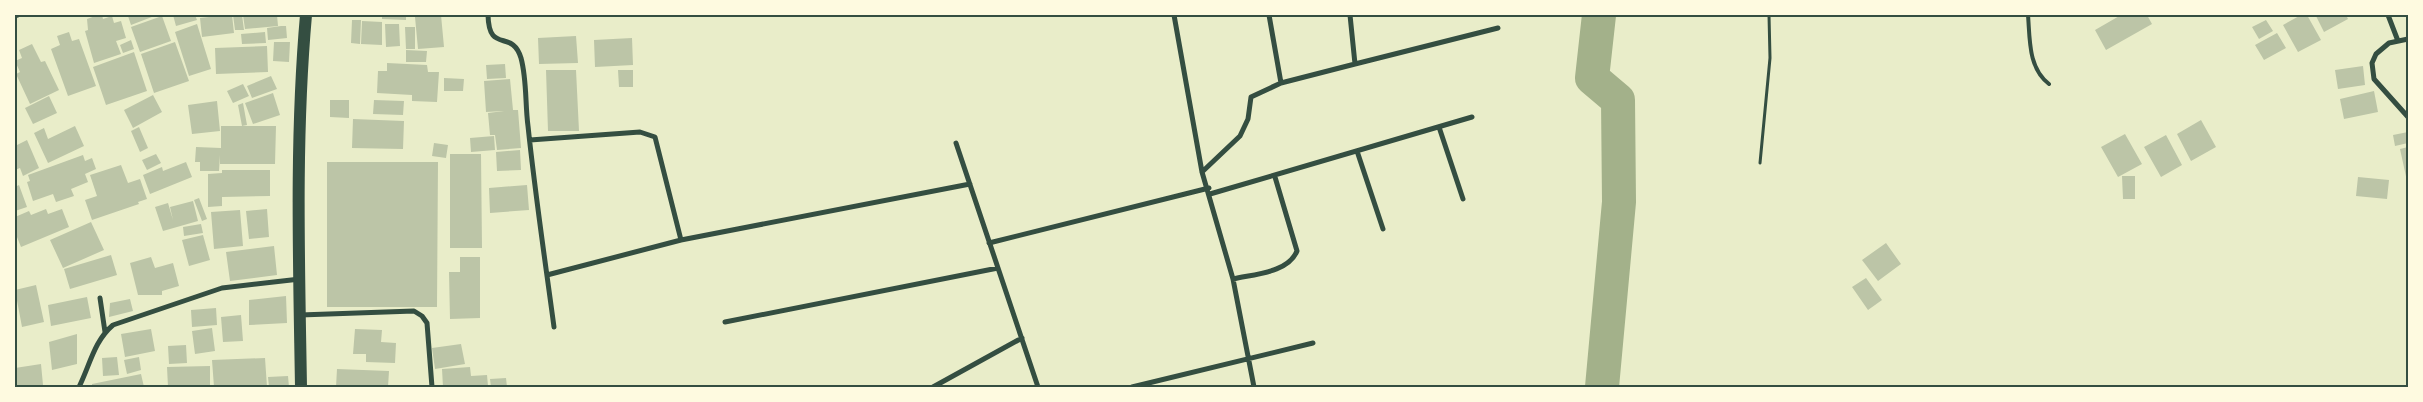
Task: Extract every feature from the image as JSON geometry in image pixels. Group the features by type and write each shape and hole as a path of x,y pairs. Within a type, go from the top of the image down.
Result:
{"main road":[{"path":"301,387 300,84 306,15"}],"street":[{"path":"488,15 489,31 493,37 513,44 521,57 554,327"},
{"path":"1174,15 1202,172 1233,279 1254,387"},
{"path":"1269,15 1281,83"},
{"path":"1350,15 1355,64"},
{"path":"2388,15 2398,41"},
{"path":"1202,172 1240,136 1248,119 1251,97 1281,83 1498,28"},
{"path":"2408,39 2389,43 2376,54 2372,63 2374,79 2408,117"},
{"path":"989,243 1275,177 1356,151 1472,118"},
{"path":"1439,127 1463,199"},
{"path":"530,140 640,132 655,137 681,240"},
{"path":"956,143 1038,387"},
{"path":"1356,151 1383,229"},
{"path":"1233,279 1283,267 1293,260 1296,251 1275,177"},
{"path":"547,275 681,240 970,184"},
{"path":"725,322 998,268"},
{"path":"80,387 96,347 105,332 123,321 154,313 222,288 300,279"},
{"path":"100,298 105,332"},
{"path":"300,315 414,311 422,316 427,323 432,387"},
{"path":"933,387 1022,338"},
{"path":"1132,387 1313,343"}],"lane":[{"path":"2028,15 2033,60 2036,69 2048,84"}],"path":[{"path":"1760,163 1770,58 1770,15"}],"building":[{"path":"102,15 103,19 112,16 114,23 121,21 126,38 116,41 121,54 94,63 85,31 88,30 87,19"},
{"path":"157,15 131,25 128,16"},
{"path":"173,15 195,15 197,20 176,26"},
{"path":"209,15 232,15 234,33 202,37 200,18 209,17"},
{"path":"233,15 242,15 244,30 235,30"},
{"path":"243,15 277,15 278,26 245,29"},
{"path":"382,15 406,15 406,20 382,19"},
{"path":"441,15 444,47 418,49 415,17"},
{"path":"2121,15 2147,15 2152,24 2106,50 2095,30"},
{"path":"2301,15 2307,15 2321,40 2298,52 2283,25"},
{"path":"2346,15 2348,19 2324,32 2316,16"},
{"path":"162,16 171,41 140,52 131,27"},
{"path":"352,20 361,20 360,44 351,43"},
{"path":"2266,20 2273,31 2259,39 2252,27"},
{"path":"362,21 382,22 382,45 361,44"},
{"path":"197,24 211,69 189,76 175,32"},
{"path":"385,24 399,24 400,46 386,47"},
{"path":"286,26 287,38 268,40 267,28"},
{"path":"405,27 415,27 415,49 406,49"},
{"path":"69,32 72,41 79,39 96,86 68,96 51,49 60,45 57,36"},
{"path":"265,32 266,43 242,44 241,34"},
{"path":"2277,33 2286,48 2264,60 2255,45"},
{"path":"576,36 578,63 539,64 538,38"},
{"path":"632,38 633,65 595,67 594,40"},
{"path":"131,40 134,49 123,53 120,45"},
{"path":"175,42 189,81 154,93 141,54"},
{"path":"274,42 290,42 289,62 273,61"},
{"path":"32,44 41,62 45,61 59,90 30,104 16,74 20,72 15,61 22,58 19,50"},
{"path":"267,46 268,72 216,74 215,48"},
{"path":"406,50 427,51 426,62 406,62"},
{"path":"134,52 147,91 106,105 93,67"},
{"path":"387,63 427,65 428,72 439,72 437,102 412,101 412,95 377,93 378,71 387,71"},
{"path":"505,64 506,78 487,79 486,65"},
{"path":"2363,66 2365,85 2338,89 2335,70"},
{"path":"546,70 576,70 579,131 548,131"},
{"path":"618,70 633,70 633,87 619,87"},
{"path":"271,76 277,89 252,98 247,86"},
{"path":"444,78 464,79 463,91 444,91"},
{"path":"510,79 513,110 518,110 521,148 497,150 495,135 490,135 488,113 504,111 486,112 484,81"},
{"path":"243,84 249,96 233,103 227,91"},
{"path":"2374,91 2378,112 2344,119 2340,99"},
{"path":"273,93 280,115 253,124 245,103"},
{"path":"153,95 162,112 133,128 124,110"},
{"path":"49,96 57,113 33,124 25,108"},
{"path":"330,100 349,100 349,118 330,117"},
{"path":"374,100 404,101 403,115 373,114"},
{"path":"217,101 220,131 192,134 188,105"},
{"path":"243,103 247,125 242,126 238,105"},
{"path":"353,119 404,121 403,149 352,148"},
{"path":"2201,120 2216,147 2191,161 2177,134"},
{"path":"75,126 84,146 48,163 34,133 44,128 48,139"},
{"path":"221,126 276,126 275,164 220,164 220,155 219,171 200,171 200,162 195,162 196,147 221,148"},
{"path":"139,127 148,148 140,152 131,131"},
{"path":"2408,132 2408,143 2395,146 2393,135"},
{"path":"2125,134 2142,164 2118,177 2101,147"},
{"path":"2166,135 2182,165 2161,177 2144,147"},
{"path":"494,136 495,150 471,152 470,138"},
{"path":"27,140 39,168 23,176 20,168 15,170 15,146"},
{"path":"434,143 448,145 446,158 432,156"},
{"path":"2408,147 2408,181 2407,181 2400,149"},
{"path":"520,150 521,170 497,171 496,152"},
{"path":"156,154 161,163 147,170 142,160"},
{"path":"450,154 481,154 482,248 450,248"},
{"path":"83,155 85,161 92,158 96,169 85,174 88,182 71,189 74,196 56,202 53,194 33,201 27,182 30,181 28,175"},
{"path":"186,162 192,177 150,194 143,175 162,167 163,171"},
{"path":"327,162 438,162 437,307 327,307"},
{"path":"121,165 128,183 140,179 147,199 138,202 139,204 92,220 85,200 97,196 90,175"},
{"path":"222,170 270,170 270,196 222,197 222,206 208,207 208,174 222,173"},
{"path":"2122,176 2135,176 2135,199 2123,199"},
{"path":"2358,177 2389,180 2387,199 2356,196"},
{"path":"19,185 27,207 15,211 15,187"},
{"path":"527,185 529,210 490,213 489,188"},
{"path":"199,198 207,219 202,221 194,200"},
{"path":"193,201 198,221 163,231 155,207 168,203 173,220 170,207"},
{"path":"46,209 48,214 62,209 69,227 21,247 15,232 15,217 29,211 31,215"},
{"path":"267,209 269,237 249,239 246,211"},
{"path":"240,210 243,246 214,249 211,212"},
{"path":"91,222 104,250 63,268 50,240"},
{"path":"201,224 203,233 184,236 183,227"},
{"path":"203,235 210,260 189,266 182,240"},
{"path":"1886,243 1901,264 1878,281 1862,260"},
{"path":"274,246 277,275 230,281 226,252"},
{"path":"111,255 117,275 70,289 64,269"},
{"path":"151,257 155,268 173,263 179,286 162,291 162,295 138,295 130,263"},
{"path":"460,257 480,257 480,318 450,319 449,272 460,272"},
{"path":"1866,278 1882,300 1868,310 1852,287"},
{"path":"36,285 44,322 22,327 15,290"},
{"path":"286,296 287,323 249,325 249,300"},
{"path":"87,297 91,318 51,326 48,305"},
{"path":"130,299 133,311 109,317 110,303"},
{"path":"216,308 217,325 192,327 191,310"},
{"path":"241,315 243,341 223,342 221,317"},
{"path":"212,328 215,351 195,354 192,331"},
{"path":"151,329 155,351 125,357 121,334"},
{"path":"355,329 382,330 381,342 396,343 395,363 366,362 366,354 353,354"},
{"path":"77,334 77,364 52,370 49,342"},
{"path":"461,344 465,364 435,369 432,348"},
{"path":"186,345 187,363 169,364 168,346"},
{"path":"117,357 119,375 103,376 102,358"},
{"path":"139,357 141,370 127,374 124,360"},
{"path":"265,358 267,387 214,387 212,360"},
{"path":"41,364 43,385 15,387 15,368"},
{"path":"210,366 210,387 168,387 167,367"},
{"path":"470,367 471,376 487,375 488,386 443,387 442,369"},
{"path":"337,369 389,371 388,387 336,387"},
{"path":"141,374 144,387 92,387 92,384"},
{"path":"288,376 289,387 269,387 268,377"},
{"path":"506,378 507,387 491,387 490,379"}],"waterway":[{"path":"1599,15 1592,78 1618,100 1619,202 1602,387"}]}
